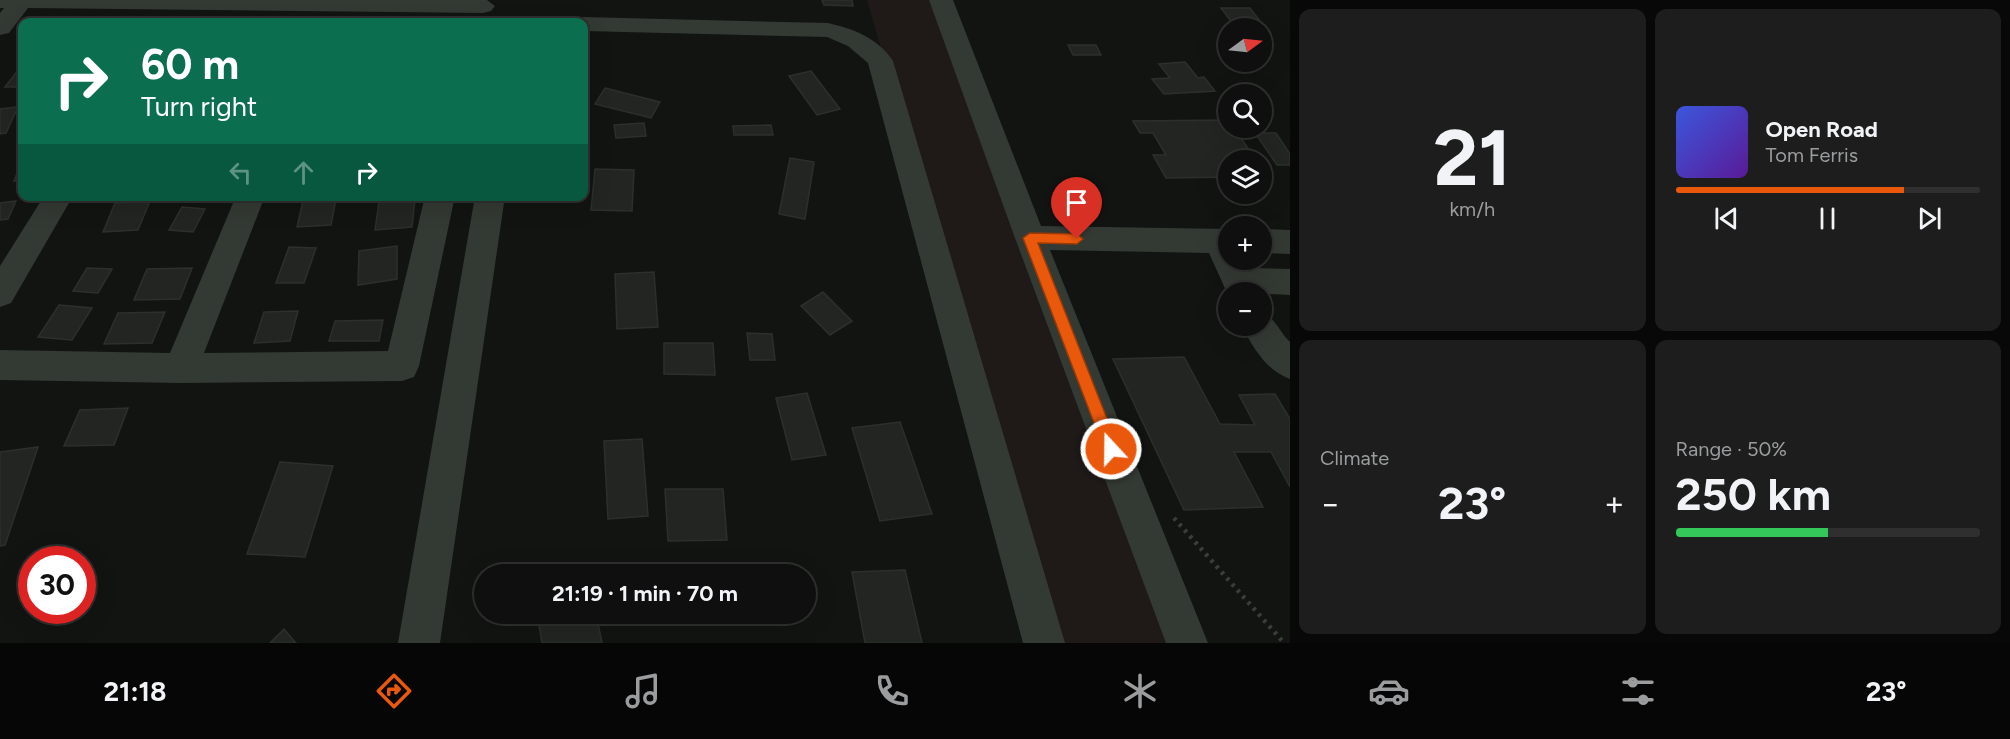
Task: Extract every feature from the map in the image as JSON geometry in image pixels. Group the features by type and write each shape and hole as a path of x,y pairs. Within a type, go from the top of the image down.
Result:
{"street":[{"path":"941,0 1030,238 1187,643"},
{"path":"0,28 11,1 171,13 328,9 482,10"},
{"path":"588,24 828,30 848,35 866,45 880,61 1044,643"},
{"path":"0,294 56,201"},
{"path":"181,368 249,201"},
{"path":"0,365 181,368 402,366 439,201"},
{"path":"420,643 489,201"},
{"path":"1030,238 1218,241"},
{"path":"1272,241 1290,242"},
{"path":"1272,284 1290,282"},
{"path":"1265,336 1271,346 1290,364"}],"path":[{"path":"1168,511 1284,643"}],"shaded area":[{"path":"867,0 935,0 1178,643 1053,643"}],"building":[{"path":"822,0 852,0 853,6 824,5"},
{"path":"1221,8 1250,8 1258,18 1228,18"},
{"path":"1068,45 1096,45 1101,55 1073,55"},
{"path":"1185,62 1198,78 1204,77 1215,91 1164,94 1152,79 1170,78 1159,64"},
{"path":"18,70 18,87 5,87"},
{"path":"811,71 840,109 817,115 789,76"},
{"path":"605,88 660,102 651,118 595,104"},
{"path":"18,107 6,133 0,134 0,109"},
{"path":"1218,120 1218,138 1241,138 1249,150 1218,150 1218,177 1166,178 1153,155 1166,155 1153,133 1140,133 1133,121"},
{"path":"644,123 646,136 616,138 614,125"},
{"path":"771,125 773,135 734,135 733,126"},
{"path":"1272,133 1276,133 1290,154 1290,165 1277,165 1272,158 1272,150 1267,150 1258,138 1272,138"},
{"path":"790,158 814,162 805,219 779,214"},
{"path":"595,169 634,170 632,211 591,210"},
{"path":"16,201 8,219 0,220 0,203"},
{"path":"150,201 138,230 103,232 115,203"},
{"path":"303,201 336,201 331,225 297,227"},
{"path":"415,201 412,227 375,230 379,202"},
{"path":"182,207 205,209 193,232 169,230"},
{"path":"397,246 397,279 358,285 359,251"},
{"path":"289,247 316,248 304,283 276,283"},
{"path":"87,268 112,269 98,293 73,291"},
{"path":"192,268 180,299 134,300 147,269"},
{"path":"654,272 658,327 617,329 615,274"},
{"path":"823,292 852,321 830,335 801,306"},
{"path":"59,305 92,308 72,340 38,337"},
{"path":"298,311 290,341 254,343 264,312"},
{"path":"165,312 152,343 104,344 118,313"},
{"path":"383,320 379,341 329,341 335,321"},
{"path":"747,333 772,334 775,360 750,360"},
{"path":"664,343 713,343 715,375 664,374"},
{"path":"1184,357 1220,424 1255,425 1239,395 1275,394 1290,419 1290,487 1271,452 1234,452 1263,507 1184,510 1113,359"},
{"path":"807,393 826,455 792,460 776,398"},
{"path":"128,408 114,445 64,446 80,410"},
{"path":"900,422 932,514 880,521 852,428"},
{"path":"642,439 648,516 608,519 604,441"},
{"path":"38,447 5,545 0,546 0,452"},
{"path":"280,462 333,466 305,557 247,554"},
{"path":"665,489 723,489 727,540 668,541"},
{"path":"905,570 922,643 865,643 852,572"},
{"path":"539,624 598,624 602,643 542,643"},
{"path":"284,629 296,643 270,643"}],"route":[{"path":"1077,239 1030,238 1111,449"}]}
